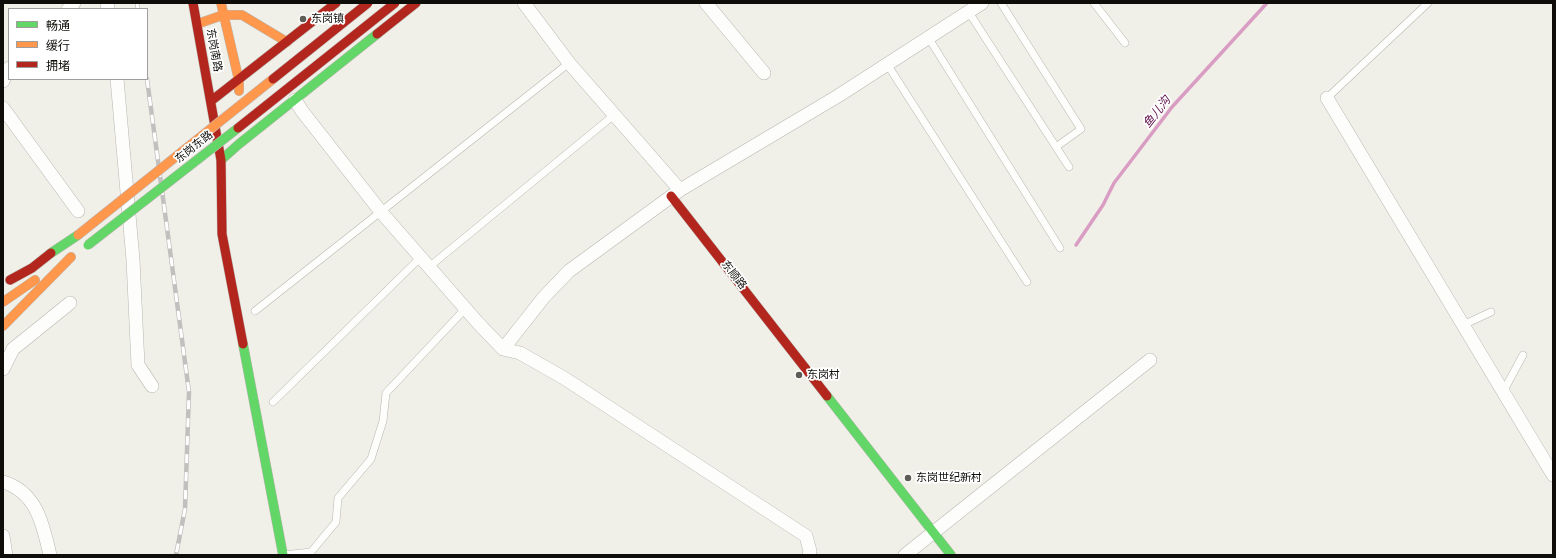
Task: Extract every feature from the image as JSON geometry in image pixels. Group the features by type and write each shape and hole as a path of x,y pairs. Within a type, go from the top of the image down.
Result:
{"main road":[{"name":"东岗南路","path":"193,3 221,160 222,234 283,555"},
{"name":"东岗南路","path":"221,3 239,81 239,144"},
{"path":"211,101 239,81 336,3"},
{"name":"东岗东路","path":"3,284 32,268 78,235 368,3"},
{"name":"东岗东路","path":"3,302 79,251 260,111 395,3"},
{"path":"221,160 416,3"},
{"path":"197,24 223,15 242,15 287,42"},
{"name":"东顺路","path":"676,193 951,555"},
{"path":"3,326 79,251"},
{"path":"18,265 51,253"},
{"path":"3,307 26,286"}],"street":[{"name":"东顺路","path":"524,3 569,63 614,115 676,193"},
{"path":"706,3 764,74"},
{"path":"503,349 544,297 569,271 676,193 838,96 982,3"},
{"path":"3,81 8,70"},
{"path":"116,80 134,260 138,365 152,386"},
{"path":"1327,98 1553,475"},
{"path":"295,100 381,212 503,349 520,353 564,378 806,536 810,551 809,555"},
{"path":"3,108 78,211"},
{"path":"3,369 13,349 70,303"},
{"path":"905,555 1150,360"},
{"path":"3,482 23,492 34,505 42,520 50,555"},
{"path":"3,536 6,555"}],"lane":[{"path":"1001,3 1081,129 1056,147"},
{"path":"1094,3 1125,44"},
{"path":"1327,98 1428,3"},
{"path":"968,11 1068,167"},
{"path":"928,37 1060,248"},
{"path":"255,311 569,63"},
{"path":"887,64 1027,282"},
{"path":"429,267 614,115"},
{"path":"273,402 421,257"},
{"path":"283,555 311,552 336,522 338,498 370,459 383,421 386,393 465,308"},
{"path":"1463,325 1491,312"},
{"path":"1503,392 1524,355"}],"waterway":[{"name":"鱼儿沟","path":"1076,245 1103,205 1114,183 1172,107 1267,3"}],"railway":[{"path":"137,3 138,8"},
{"path":"147,80 189,392 185,509 176,555"}],"traffic: fast":[{"path":"221,160 377,34"},
{"path":"88,245 238,128"},
{"path":"51,253 78,235"},
{"path":"243,344 283,555"},
{"path":"827,396 951,555"}],"traffic: slow":[{"path":"221,3 239,81 239,91"},
{"path":"197,24 223,15 242,15 287,42"},
{"path":"78,235 273,79"},
{"path":"3,326 71,257"},
{"path":"3,302 35,280"}],"traffic: jam":[{"path":"193,3 221,160 222,234 243,344"},
{"path":"211,101 336,3"},
{"path":"273,79 368,3"},
{"path":"238,128 395,3"},
{"path":"377,34 416,3"},
{"path":"671,196 827,396"},
{"path":"10,280 32,268 51,253"}],"place":[{"name":"东岗镇","path":"303,19"},
{"name":"东岗村","path":"799,375"},
{"name":"东岗世纪新村","path":"908,478"}]}
